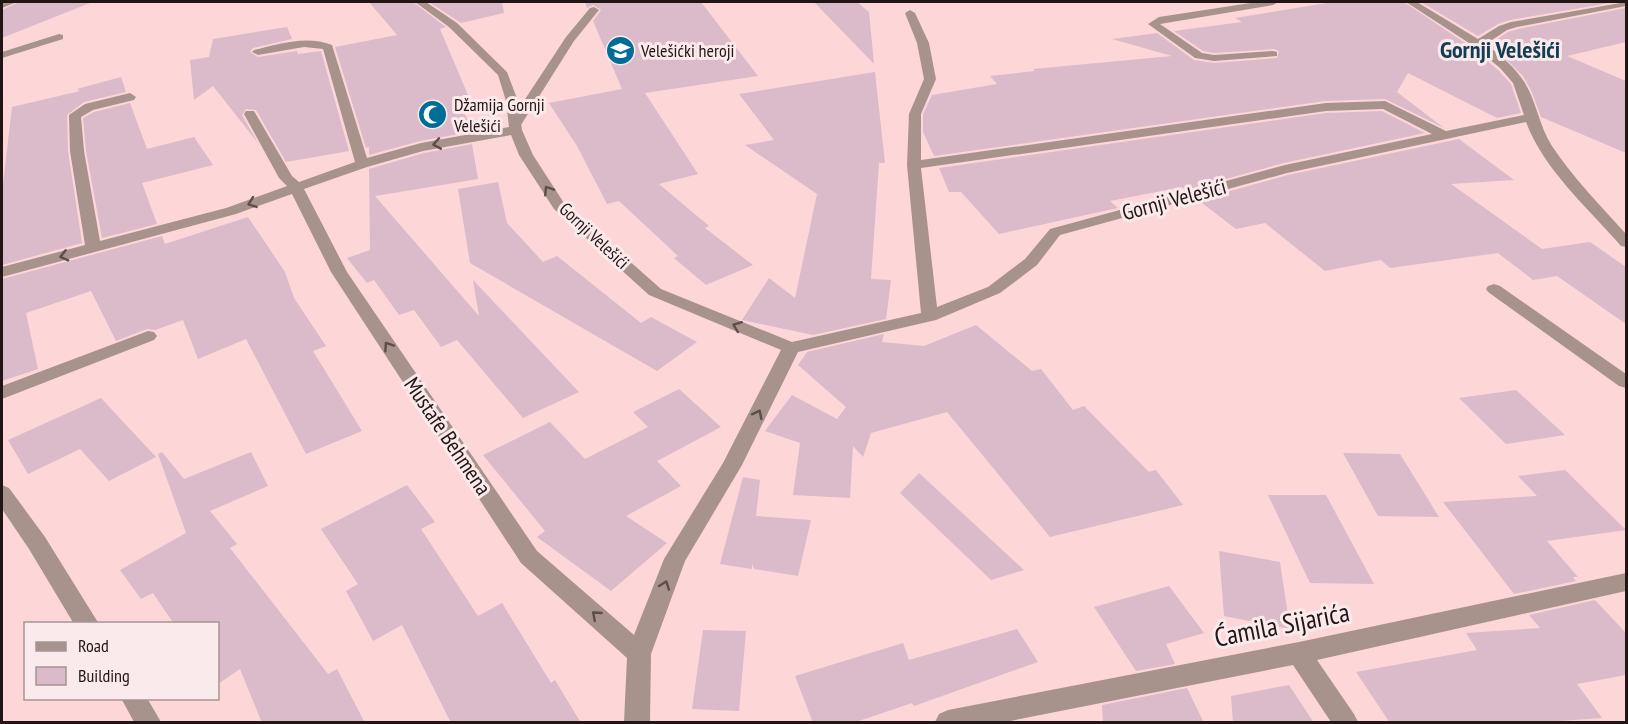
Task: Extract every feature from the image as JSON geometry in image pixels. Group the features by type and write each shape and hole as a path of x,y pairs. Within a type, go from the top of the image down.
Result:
{"street":[{"path":"2,5 12,2"},
{"name":"Gornji Velešići","path":"420,2 453,25 503,74 513,101 516,126 526,155 559,206 655,292 791,348 930,316 994,290 1031,262 1055,232 1285,169 1531,117"},
{"path":"1273,2 1159,20 1153,24 1198,56 1214,58 1273,54"},
{"path":"1411,2 1477,45 1516,78 1526,95 1537,131 1560,168 1626,243"},
{"path":"1477,45 1503,28 1515,24 1626,3"},
{"path":"2,272 222,214 362,164 421,147 516,126 570,39 594,10"},
{"path":"910,13 923,44 930,80 915,114 914,165 930,316"},
{"path":"2,55 59,37"},
{"path":"258,52 308,44 328,47 362,164"},
{"path":"93,248 77,151 75,115 89,106 130,97"},
{"path":"914,165 1326,107 1377,104 1395,109 1444,135"},
{"name":"Mustafe Behmena","path":"250,114 286,178 296,187 339,272 529,557 639,654"},
{"path":"1494,289 1626,382"},
{"path":"2,393 148,336"},
{"path":"637,723 639,654 675,559 732,465 791,348"},
{"path":"2,493 37,543 86,622"},
{"name":"Ćamila Sijarića","path":"948,723 1299,653 1626,582"},
{"path":"1299,653 1345,723"},
{"path":"134,700 148,723"}],"building":[{"path":"19,2 90,3 2,38 2,10"},
{"path":"369,2 413,2 446,27 440,29 468,95 455,98 468,120 470,132 420,141 369,155 369,147 366,148 335,47 397,35"},
{"path":"429,2 502,2 504,13 461,23"},
{"path":"585,2 701,2 758,76 645,93 698,174 659,184 709,226 705,228 753,265 706,285 674,258 678,256 619,201 607,204 577,146 549,103 622,89 593,21 601,10 593,5 587,8"},
{"path":"814,2 857,2 869,12 874,64"},
{"path":"1333,2 1404,2 1471,47 1498,70 1511,84 1521,113 1497,118 1408,73 1397,92 1444,128 1385,99 1326,101 934,156 923,132 923,114 932,95 997,84 990,76 1035,71 1033,69 1172,56 1112,39 1157,33 1194,60 1214,63 1277,58 1279,51 1274,49 1214,53 1203,51 1174,31 1242,22 1235,18"},
{"path":"1421,2 1616,2 1510,20 1478,36"},
{"path":"1626,8 1626,42 1567,56 1626,81 1626,153 1541,117 1523,76 1490,44 1508,32 1518,29"},
{"path":"287,27 292,39 253,48 250,52 258,57 297,51 298,54 321,51 349,151 286,162 256,110 246,109 242,115 258,143 213,86 194,100 190,60 209,57 213,39"},
{"path":"875,72 885,163 879,163 871,279 891,280 886,319 813,335 742,320 769,278 795,298 817,194 745,145 774,140 739,94"},
{"path":"121,77 126,92 84,102 67,115 68,151 82,243 2,265 2,192 12,107 80,91 77,89"},
{"path":"130,103 147,149 194,137 213,165 142,183 157,224 102,238 86,151 83,118 94,112"},
{"path":"1382,111 1425,133 1284,163 1186,190 1182,187 1110,201 1118,208 999,234 961,192 949,192 939,168 1326,113"},
{"path":"1459,139 1514,180 1451,184 1542,249 1590,242 1626,267 1626,324 1557,276 1533,280 1498,253 1390,268 1381,260 1325,271 1265,223 1236,229 1198,200 1288,175"},
{"path":"472,144 478,179 375,196 479,316 473,280 579,392 523,418 457,340 441,347 414,310 399,315 374,280 367,283 347,258 370,250 369,169 424,153"},
{"path":"498,182 507,223 543,262 557,256 641,323 651,317 697,342 657,371 470,263 458,189"},
{"path":"248,217 285,272 294,298 326,346 313,351 362,431 306,454 246,339 198,359 183,320 155,330 147,329 116,341 91,291 26,313 38,369 2,381 2,279 162,236 165,244"},
{"path":"976,325 1032,371 1041,369 1073,410 1084,406 1149,472 1156,470 1183,505 1050,537 947,412 871,433 863,457 853,446 850,498 793,495 800,443 765,431 792,395 837,419 846,407 798,365 807,352 884,334 882,342 924,346"},
{"path":"679,389 721,427 657,461 681,486 626,516 667,543 611,591 537,537 545,531 483,455 550,422 585,459 648,427 633,412"},
{"path":"1516,390 1565,435 1506,444 1459,398"},
{"path":"101,398 156,457 109,481 80,449 28,474 8,440"},
{"path":"162,452 184,479 251,452 268,486 210,511 237,544 230,548 328,674 337,669 365,723 262,723 240,669 219,683 219,622 173,622 153,593 141,599 120,570 186,533 158,454"},
{"path":"1343,453 1400,454 1439,517 1378,516"},
{"path":"1565,470 1626,530 1547,541 1578,577 1573,577 1576,581 1514,594 1443,502 1537,496 1518,476"},
{"path":"919,473 1024,570 991,580 900,493"},
{"path":"743,477 760,480 756,516 811,520 798,576 754,569 752,563 752,569 720,564"},
{"path":"407,485 435,522 421,529 478,616 502,603 551,683 555,680 581,723 451,723 402,625 373,641 346,591 358,584 321,529"},
{"path":"1268,495 1326,495 1374,584 1310,583"},
{"path":"1219,551 1280,562 1290,629 1224,616"},
{"path":"1169,586 1204,633 1166,644 1175,664 1136,671 1094,607"},
{"path":"1595,600 1626,633 1626,675 1577,684 1602,718 1532,723 1390,723 1356,672 1477,650 1466,633 1540,628 1529,615"},
{"path":"1017,629 1038,662 914,706 912,703 853,723 813,723 795,676 903,643 909,660"},
{"path":"703,630 746,631 739,711 692,709"},
{"path":"1289,685 1314,723 1233,723 1231,696"},
{"path":"1187,688 1204,723 1103,723 1102,705"}],"place":[{"name":"Velešićki heroji","path":"620,51"},
{"name":"Džamija Gornji Velešići","path":"433,115"}],"district":[{"name":"Gornji Velešići","path":"1500,50"}]}
